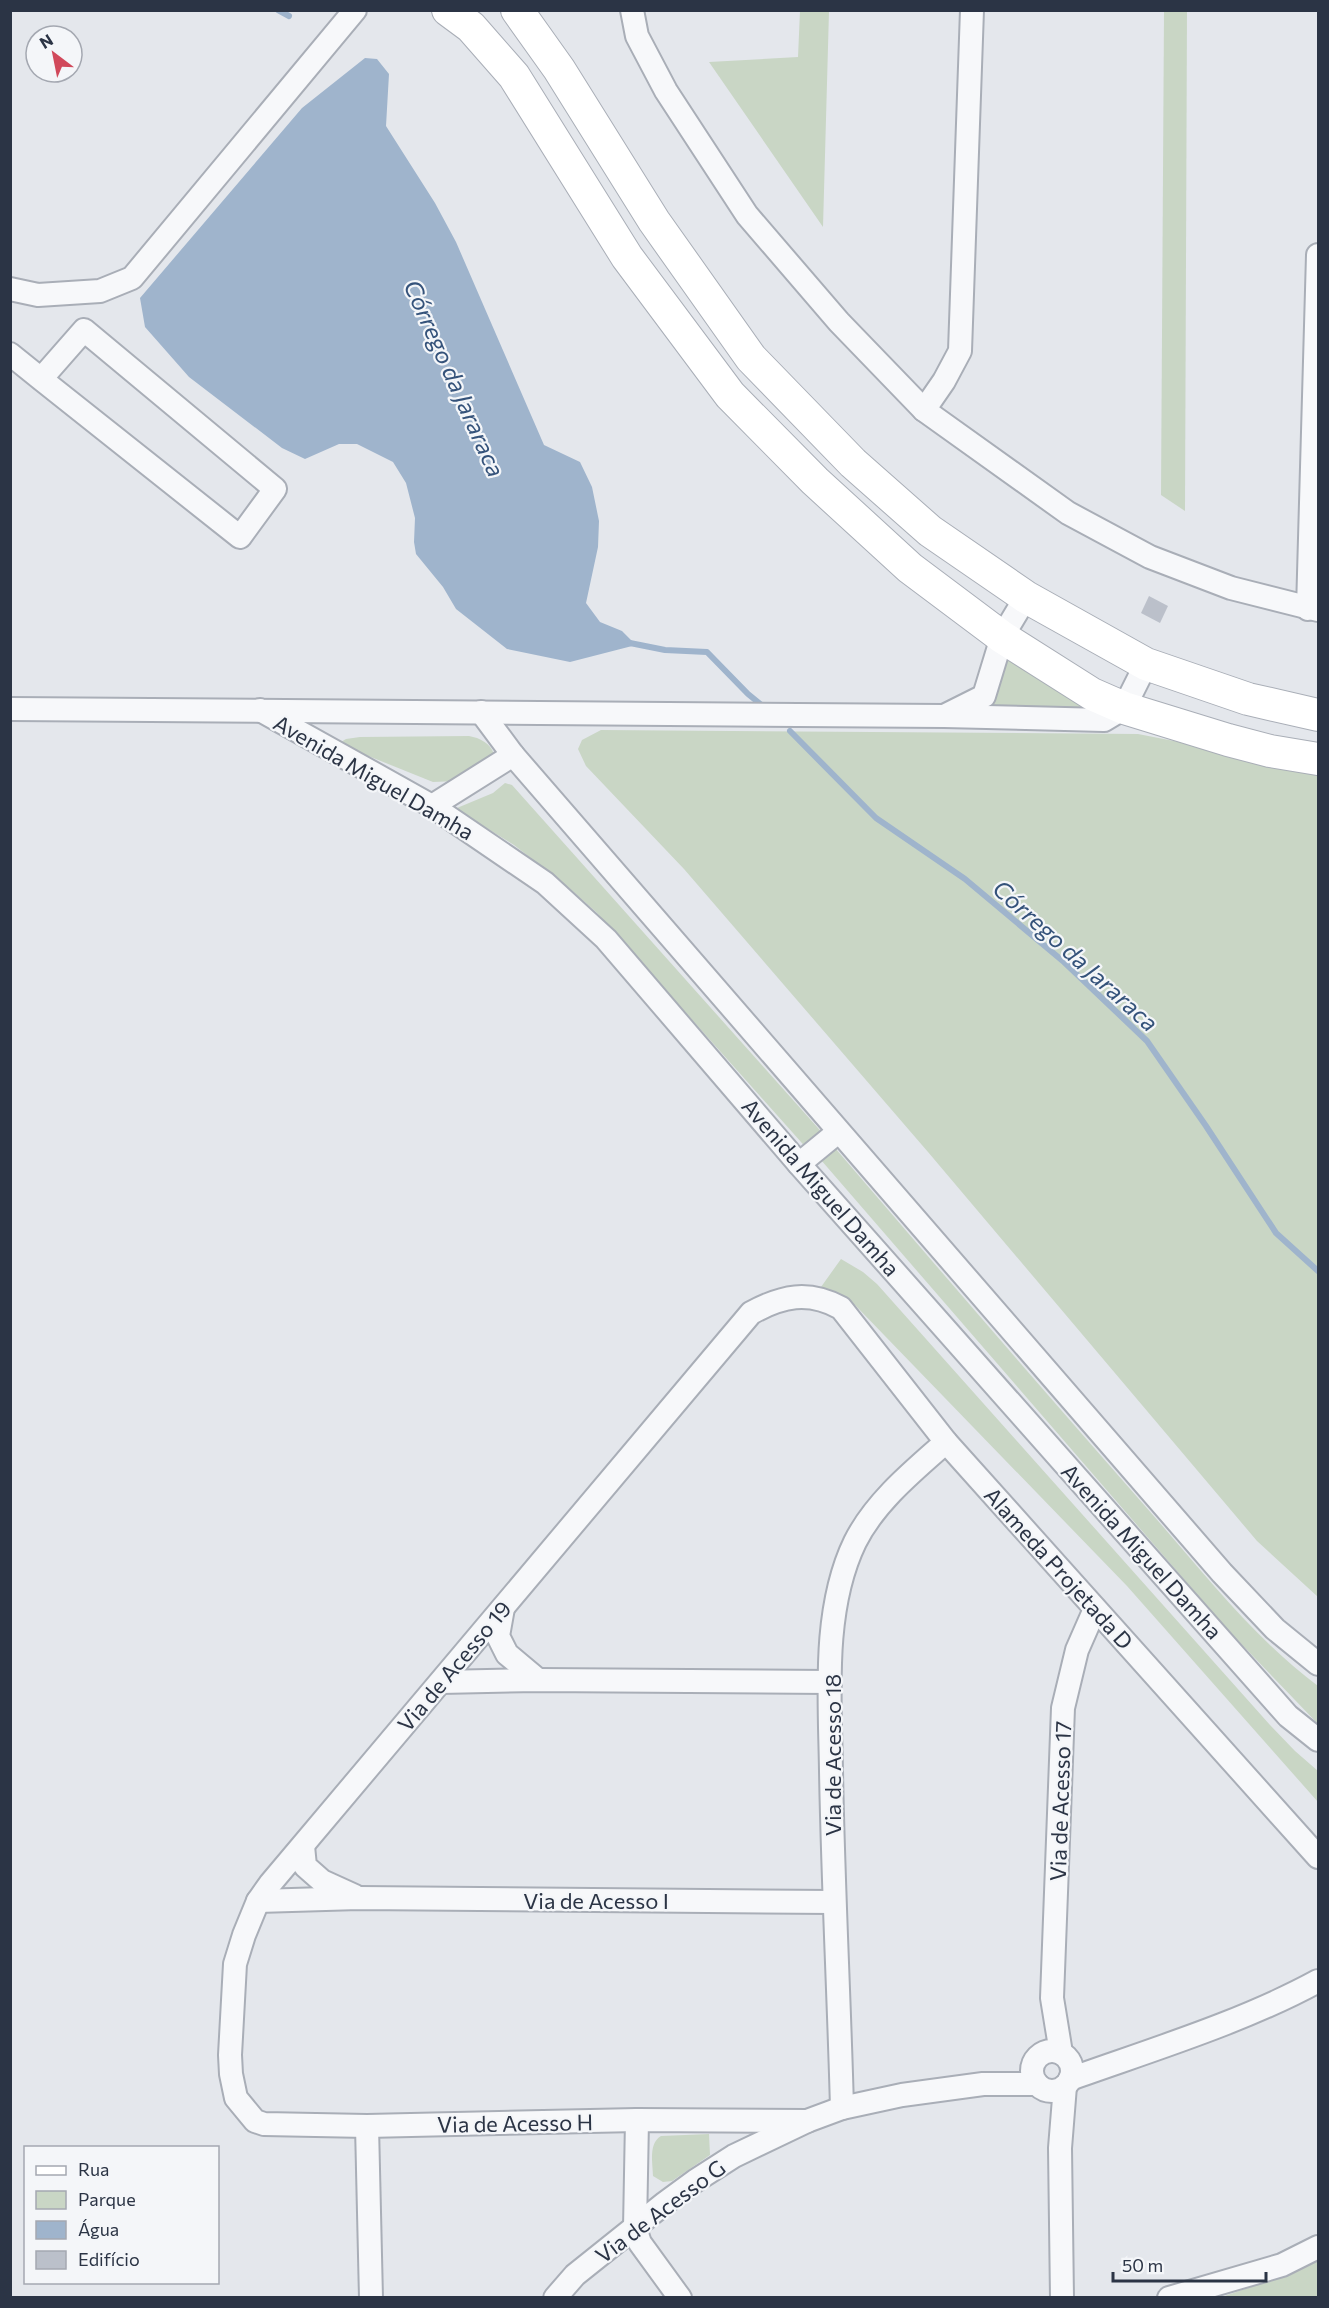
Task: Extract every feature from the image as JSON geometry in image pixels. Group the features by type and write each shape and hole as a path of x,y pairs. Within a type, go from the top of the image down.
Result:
{"street":[{"path":"10,289 38,295 100,291 132,278 355,10"},
{"path":"448,10 471,27 514,76 627,257 730,394 815,482 910,568 1002,637 1092,694 1124,708 1270,751 1318,759"},
{"path":"517,10 559,69 654,221 751,358 853,463 930,531 1026,597 1146,664 1248,699 1318,715"},
{"path":"632,10 637,36 666,91 747,215 839,322 924,410 1068,513 1150,557 1231,588 1313,609 1318,255"},
{"path":"924,410 944,381 960,351 972,10"},
{"path":"10,354 41,379 240,537 275,489 84,330 41,379"},
{"path":"944,716 984,696 1002,637 1026,597"},
{"path":"10,709 944,716 1104,720 1124,708 1146,664"},
{"name":"Avenida Miguel Damha","path":"260,710 432,806 545,883 606,939 799,1164 1288,1716 1318,1740"},
{"name":"Avenida Miguel Damha","path":"481,712 513,755 1222,1574 1275,1629 1318,1664"},
{"path":"432,806 513,755"},
{"path":"799,1164 838,1132"},
{"name":"Alameda Projetada D","path":"793,1296 828,1301 841,1308 946,1442 1318,1857"},
{"name":"Via de Acesso 19","path":"236,2098 230,2055 235,1964 258,1901 751,1313 773,1301 793,1296"},
{"name":"Via de Acesso 18","path":"842,2108 833,1902 830,1682 835,1603 855,1543 874,1510 946,1442"},
{"path":"503,1608 498,1636 507,1654 538,1680"},
{"name":"Via de Acesso 17","path":"1062,2298 1060,2148 1052,2071 1052,1998 1063,1708 1077,1650 1095,1609"},
{"path":"441,1682 538,1680 830,1682"},
{"name":"Via de Acesso I","path":"303,1846 305,1866 322,1881 359,1898"},
{"name":"Via de Acesso I","path":"258,1901 359,1898 833,1902"},
{"name":"Via de Acesso G","path":"555,2298 575,2275 665,2203 734,2156 807,2121 842,2108 902,2095 983,2084 1052,2071 1109,2056 1157,2049 1293,1995 1318,1981"},
{"name":"Via de Acesso H","path":"236,2098 255,2121 264,2124 367,2126 637,2120 807,2121"},
{"path":"637,2120 635,2228 640,2243 680,2298"},
{"path":"367,2126 371,2298"},
{"path":"1169,2298 1282,2265 1318,2247"}],"green space":[{"path":"800,11 829,11 823,227 709,62 798,57"},
{"path":"1164,11 1187,11 1185,511 1161,495"},
{"path":"1015,659 1102,708 996,711 986,705 1005,661"},
{"path":"601,730 1138,734 1318,769 1318,1597 1257,1541 928,1152 684,869 586,766 578,749 582,740"},
{"path":"469,736 484,742 494,754 458,781 433,782 341,745 341,742 346,739 360,737"},
{"path":"505,783 512,785 826,1137 809,1151 596,912 514,845 457,808 493,793"},
{"path":"835,1148 1227,1601 1271,1646 1318,1686 1318,1724 1227,1629 821,1160"},
{"path":"841,1259 863,1272 877,1284 1270,1725 1318,1771 1318,1802 1127,1586 855,1305 821,1287"},
{"path":"709,2134 710,2155 672,2181 663,2182 653,2176 654,2144 661,2136"},
{"path":"1318,2260 1318,2297 1219,2298 1271,2280"}],"water":[{"path":"365,58 377,59 389,74 386,126 435,203 456,242 544,445 580,462 592,487 599,521 598,547 586,603 600,622 622,631 636,645 570,662 507,649 456,609 443,587 416,554 415,518 406,483 393,462 357,444 339,444 305,459 282,448 189,377 145,327 140,298 302,108"}],"building":[{"path":"1149,596 1168,606 1160,623 1141,613"}],"waterway":[{"name":"Córrego da Jararaca","path":"278,10 289,16"},
{"name":"Córrego da Jararaca","path":"630,643 665,650 707,652 764,707"},
{"name":"Córrego da Jararaca","path":"790,731 876,818 965,879 1064,962 1147,1041 1276,1233 1318,1271"}]}
